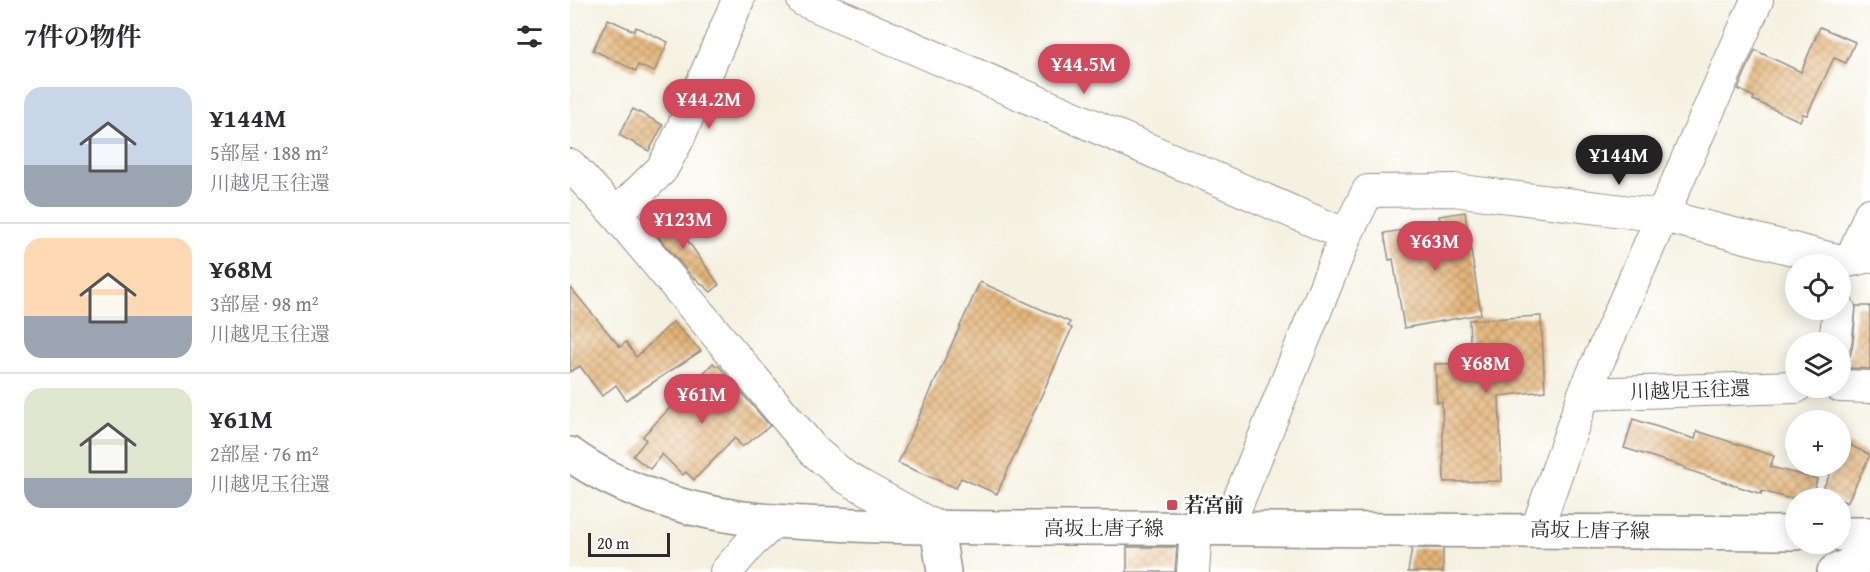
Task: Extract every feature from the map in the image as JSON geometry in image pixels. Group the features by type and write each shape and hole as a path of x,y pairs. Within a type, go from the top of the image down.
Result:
{"main road":[{"name":"高坂上唐子線","path":"570,454 590,468 640,491 684,507 774,522 938,528 1537,529 1785,533"},
{"path":"938,528 944,572"},
{"path":"1851,534 1870,534"},
{"path":"1834,572 1870,555"}],"street":[{"path":"616,214 662,169 678,139 738,0"},
{"path":"803,0 1346,235"},
{"path":"1537,529 1584,394 1757,0"},
{"path":"570,165 616,214 814,451 845,477 938,528"},
{"path":"1193,572 1368,190 1454,190 1663,216 1855,259 1870,214"},
{"path":"1851,386 1870,387"},
{"name":"川越児玉往還","path":"1584,394 1785,387"},
{"path":"726,572 751,543 774,522"}],"building":[{"path":"608,19 634,31 636,27 668,42 654,72 638,65 636,71 593,50"},
{"path":"1820,27 1855,42 1846,63 1834,58 1807,115 1803,114 1800,121 1753,100 1754,97 1738,89 1755,50 1801,72"},
{"path":"633,109 663,125 649,151 619,135"},
{"path":"664,211 688,234 685,237 719,285 711,292 694,279 649,226"},
{"path":"1465,212 1481,314 1404,328 1393,259 1389,260 1384,233 1441,224 1439,216"},
{"path":"980,282 1070,322 1068,326 1072,328 997,494 961,478 956,488 898,463"},
{"path":"570,287 620,347 626,342 636,357 673,322 701,351 626,400 616,385 602,396 580,366 570,372"},
{"path":"1856,306 1870,306 1870,369 1851,368"},
{"path":"1541,316 1545,391 1499,396 1502,481 1444,482 1442,402 1437,402 1435,364 1471,363 1469,320"},
{"path":"713,363 718,365 770,426 742,447 735,438 694,480 686,472 683,475 662,454 650,469 633,456 646,440 643,436"},
{"path":"1633,419 1695,439 1697,431 1774,456 1770,467 1785,471 1785,476 1805,476 1817,479 1815,488 1785,488 1785,497 1762,491 1761,494 1624,448"},
{"path":"1851,446 1870,455 1851,495 1851,488 1823,488 1829,476 1851,476"},
{"path":"1127,547 1177,547 1175,572 1127,572"},
{"path":"1412,548 1443,548 1443,572 1408,572"}],"place":[{"name":"若宮前","path":"1172,505"}]}
